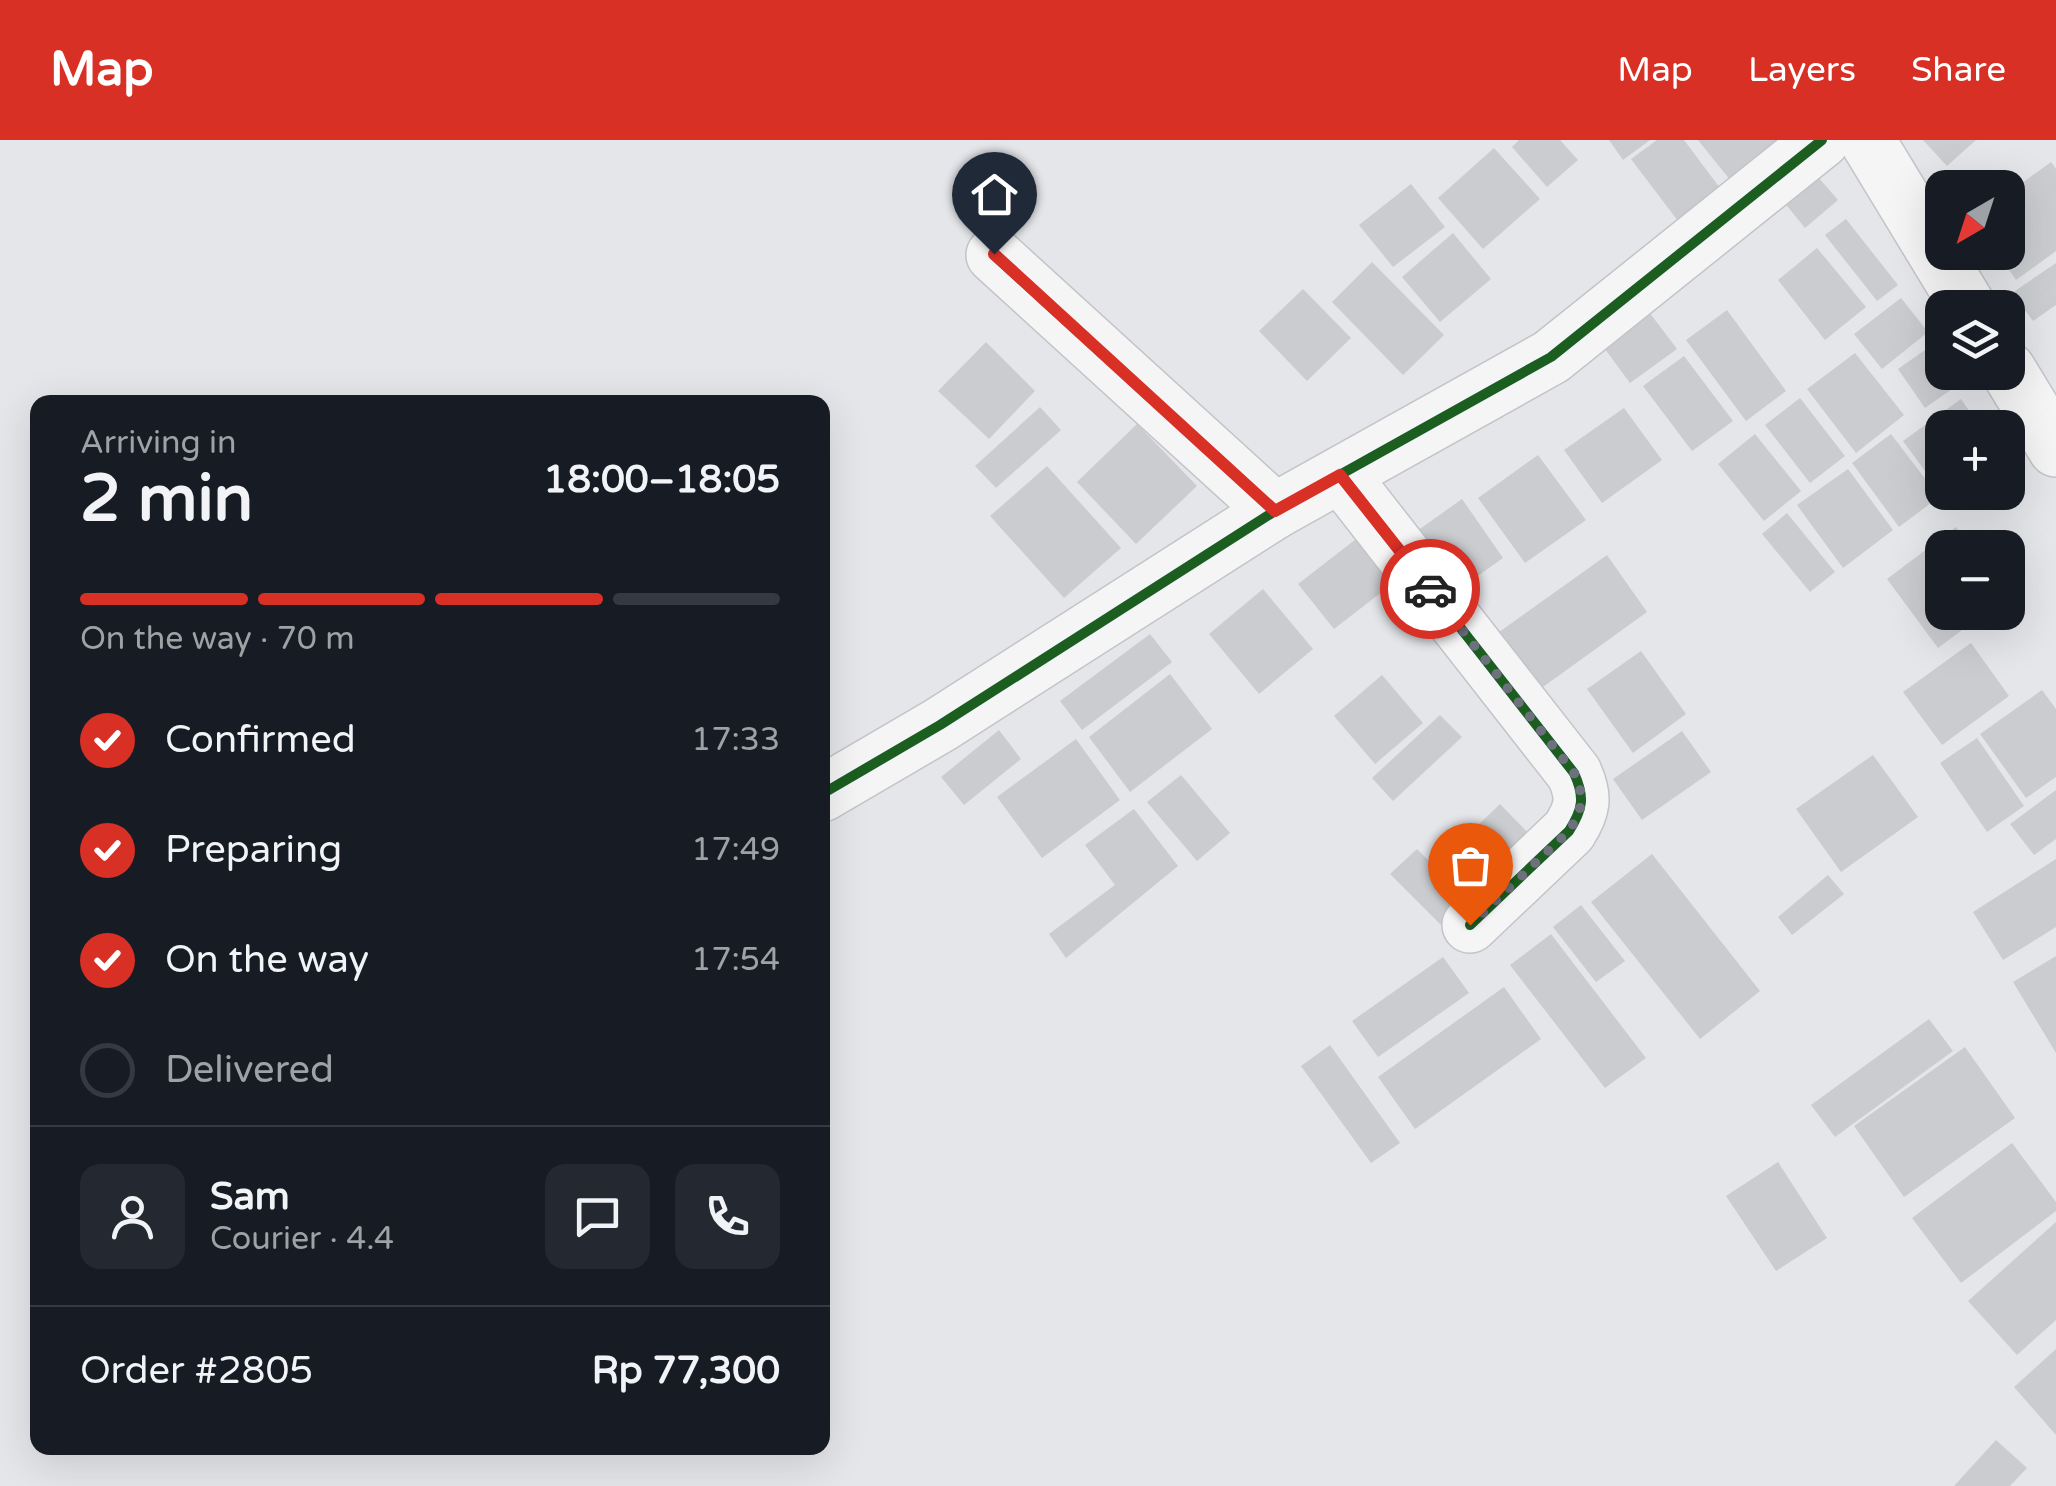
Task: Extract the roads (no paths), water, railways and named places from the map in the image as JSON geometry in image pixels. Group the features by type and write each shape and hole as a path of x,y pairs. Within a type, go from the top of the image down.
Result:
{"street":[{"path":"830,789 940,725 1275,511 1551,357 1822,140"},
{"path":"1867,140 1958,290"},
{"path":"994,254 1275,511"},
{"path":"2020,390 2056,450"},
{"path":"1340,475 1574,773 1583,794 1581,813 1569,831 1470,925"}]}
